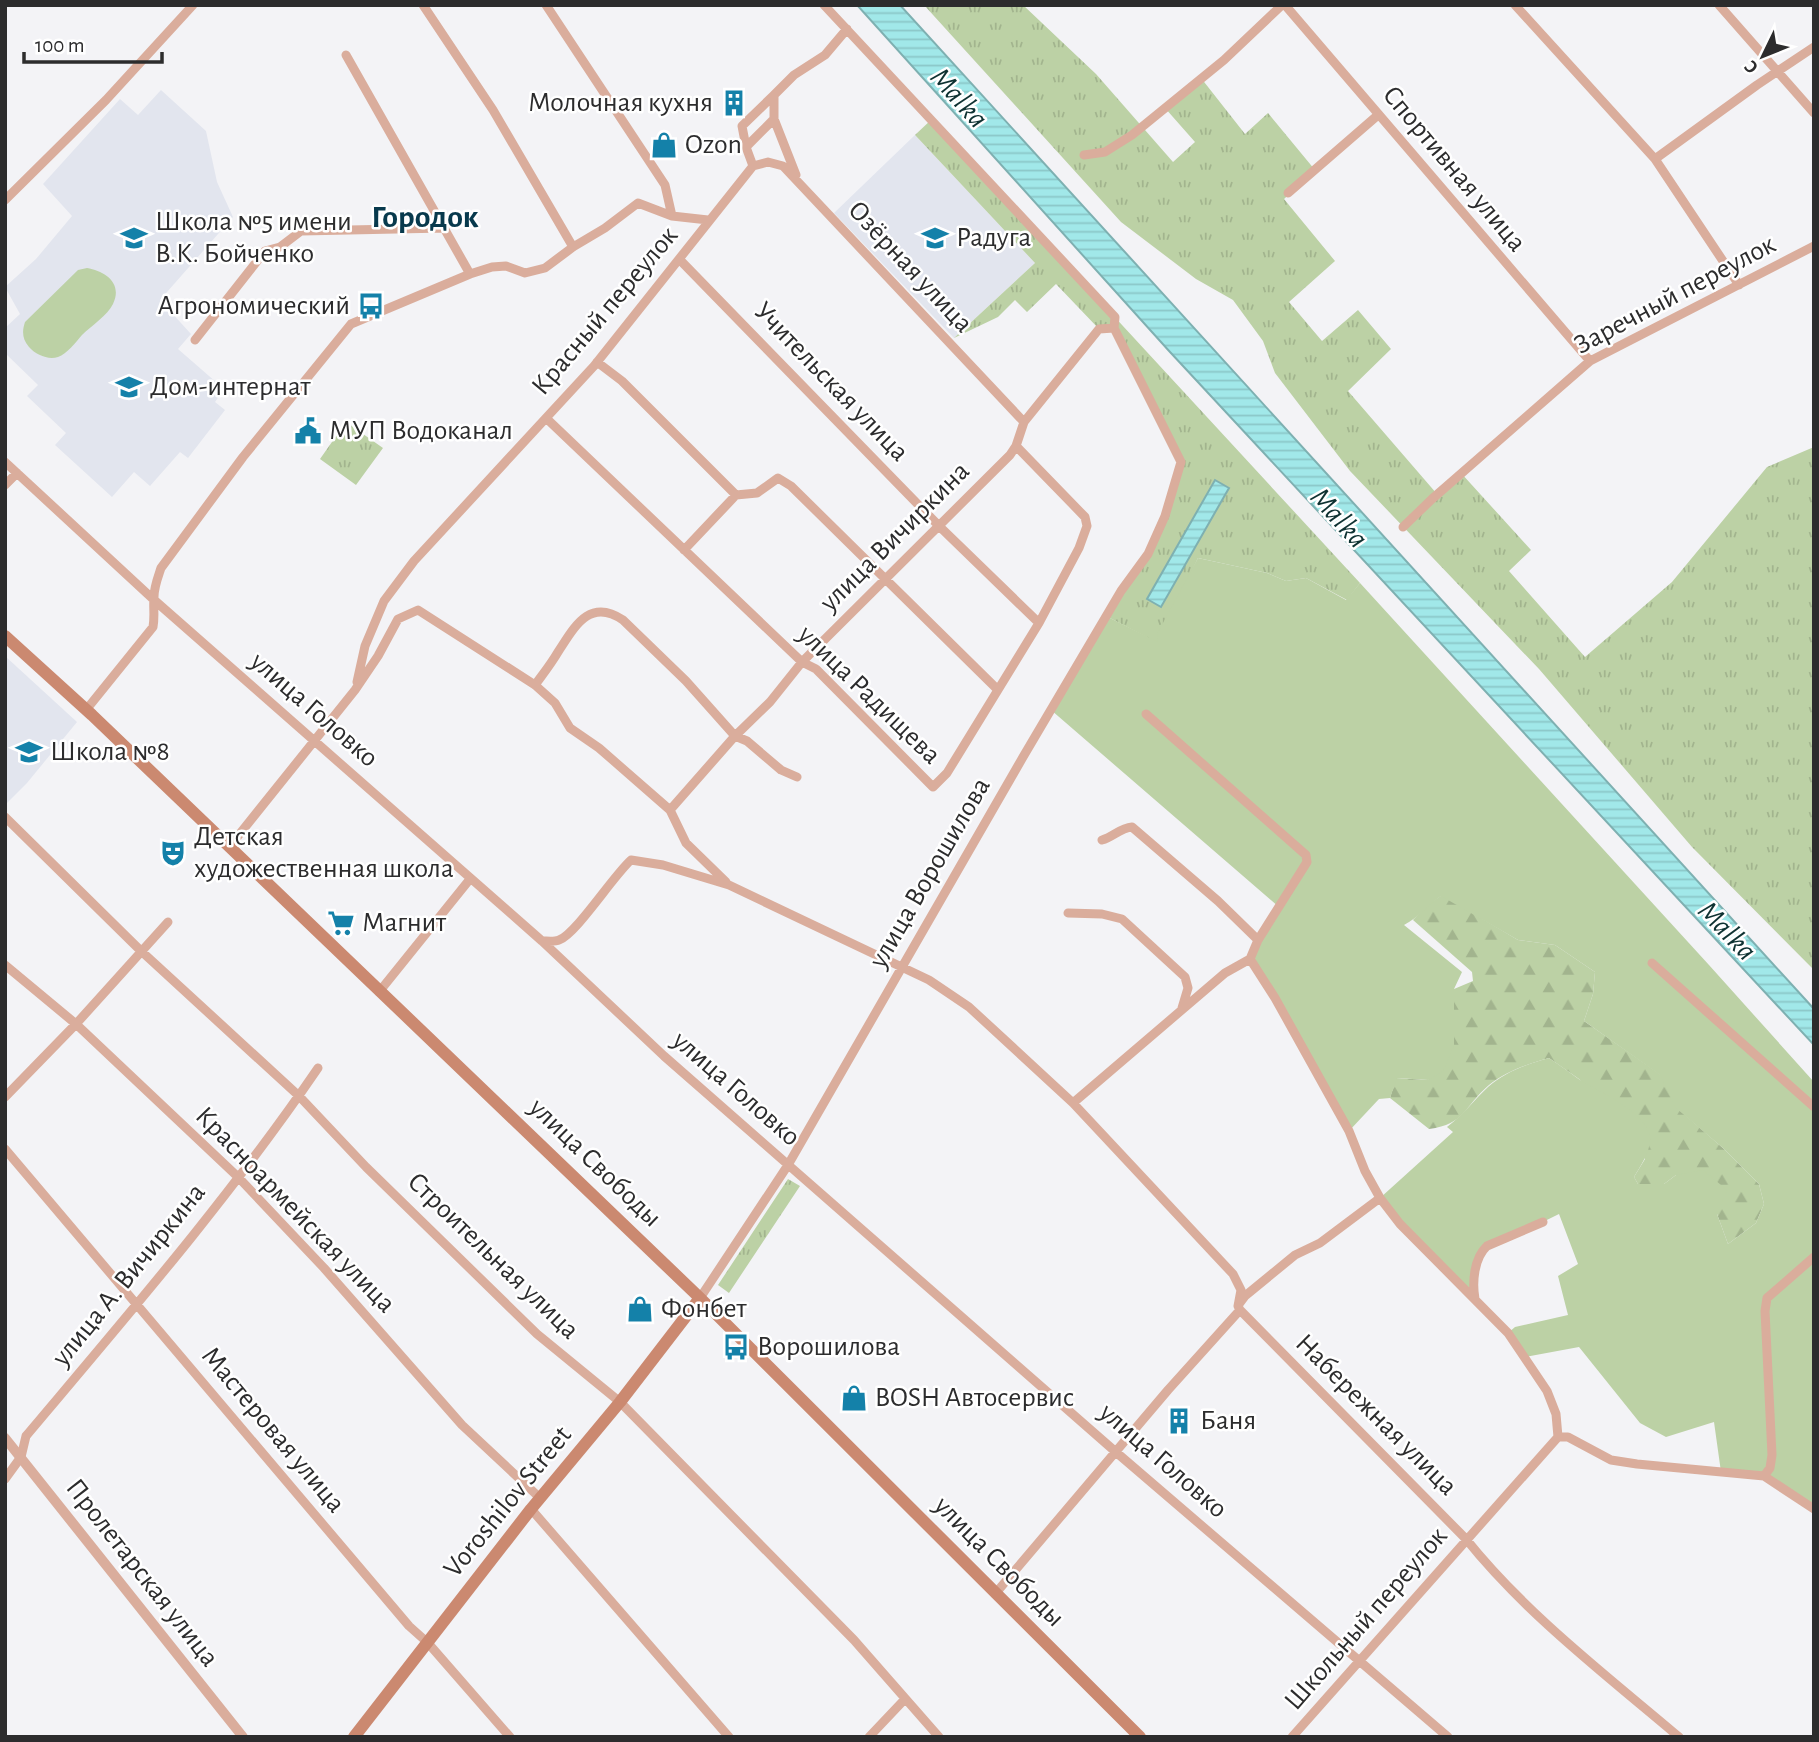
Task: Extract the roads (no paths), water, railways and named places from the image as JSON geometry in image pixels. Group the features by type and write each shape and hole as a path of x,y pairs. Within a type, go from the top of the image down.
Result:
{"main road":[{"name":"улица Свободы","path":"5,636 230,846 700,1298 1140,1737"},
{"name":"Voroshilov Street","path":"354,1737 531,1509 620,1402 700,1298"}],"street":[{"path":"5,201 106,100 192,5"},
{"path":"423,5 493,110 573,247"},
{"path":"545,5 665,185 672,216"},
{"path":"824,5 1115,317 1114,328"},
{"path":"1084,155 1105,152 1132,135 1224,60 1284,5"},
{"name":"Спортивная улица","path":"1284,5 1590,361"},
{"path":"1515,5 1655,159 1739,285"},
{"path":"1719,5 1814,113"},
{"path":"753,166 742,126 794,75 825,55 847,29"},
{"path":"1655,159 1814,47"},
{"path":"346,55 470,274"},
{"path":"774,95 774,120 799,183"},
{"path":"1288,193 1378,115"},
{"path":"746,147 774,120"},
{"name":"Озёрная улица","path":"753,166 768,162 783,166 1024,422"},
{"name":"Красный переулок","path":"355,690 365,646 384,601 414,561 597,362 753,166"},
{"path":"86,710 153,627 156,614 153,599 161,568 243,457 351,324 492,267 506,266 525,273 545,268 638,203 672,216 708,220"},
{"path":"195,340 265,251 280,247 301,230 445,228"},
{"name":"Заречный переулок","path":"1404,527 1437,494 1590,361 1814,246"},
{"name":"Учительская улица","path":"680,260 939,526 1039,623"},
{"name":"улица Вичиркина","path":"670,810 735,736 770,702 802,662 1016,446 1024,422 1099,329 1114,328"},
{"name":"улица Ворошилова","path":"700,1298 788,1165 1116,600 1148,554 1165,516 1181,462 1114,328"},
{"path":"597,362 622,382 736,495"},
{"name":"улица Радищева","path":"546,418 802,662 816,668 933,787 947,773 1039,623 1083,539 1087,526 1085,517 1016,446"},
{"name":"улица Головко","path":"5,462 153,599 542,941 664,1056 1117,1453 1448,1737"},
{"path":"5,485 17,473"},
{"path":"684,550 736,495 757,493 772,480 783,480 998,689"},
{"name":"Красный переулок","path":"230,846 355,690 398,619 418,610 535,685"},
{"path":"729,885 686,843 670,810 599,748 570,728 555,703 535,685 582,619 604,611 623,620 686,681 735,736 747,741 781,770 797,777"},
{"path":"1073,1103 1225,973 1250,959 1258,940 1307,862 1306,855 1146,714"},
{"name":"Строительная улица","path":"6,820 141,951 299,1096 366,1167 537,1334 620,1402 854,1640 939,1737"},
{"path":"1102,840 1122,828 1132,828 1218,901 1258,940"},
{"path":"542,941 559,940 574,928 618,872 631,860 663,865 729,885 929,980 969,1007 1073,1103 1233,1274 1241,1290 1239,1308"},
{"path":"380,992 470,878"},
{"path":"1069,913 1102,914 1122,919 1185,978 1188,988 1182,1010"},
{"path":"5,1097 76,1024 167,922"},
{"path":"1250,959 1275,998 1349,1131 1365,1171 1380,1198 1400,1224 1451,1278 1508,1333 1547,1391 1556,1414 1558,1437 1568,1437 1611,1460 1764,1476 1814,1508"},
{"path":"1651,963 1814,1107"},
{"name":"Красноармейская улица","path":"5,965 76,1024 238,1177 324,1268 462,1425 540,1498"},
{"name":"улица А. Вичиркина","path":"5,1479 21,1457 26,1436 137,1304 238,1177 318,1068"},
{"name":"Мастеровая улица","path":"5,1149 409,1626 428,1643 510,1737"},
{"path":"995,1594 1239,1308 1245,1296 1295,1255 1320,1243 1380,1198"},
{"path":"1475,1299 1472,1285 1480,1253 1487,1246 1543,1222"},
{"path":"1764,1476 1770,1468 1772,1455 1765,1311 1768,1298 1814,1257"},
{"name":"Набережная улица","path":"1239,1308 1466,1539 1489,1568 1581,1654 1679,1737"},
{"name":"Школьный переулок","path":"1292,1737 1558,1437"},
{"name":"Пролетарская улица","path":"5,1438 243,1737"},
{"path":"531,1509 729,1737"},
{"path":"869,1737 905,1699"}],"water":[{"name":"Malka","path":"857,5 900,5 1814,1009 1814,1045 1170,352"},
{"path":"1215,480 1229,488 1161,607 1147,599"}],"place":[{"name":"Молочная кухня","path":"734,103"},
{"name":"Ozon","path":"664,145"},
{"name":"Школа №5 имени В.К. Бойченко","path":"134,238"},
{"name":"Радуга","path":"935,238"},
{"name":"Агрономический","path":"371,306"},
{"name":"Дом-интернат","path":"129,387"},
{"name":"МУП Водоканал","path":"308,431"},
{"name":"Школа №8","path":"29,752"},
{"name":"Детская художественная школа","path":"173,853"},
{"name":"Магнит","path":"341,923"},
{"name":"Фонбет","path":"640,1309"},
{"name":"Ворошилова","path":"736,1347"},
{"name":"BOSH Автосервис","path":"854,1398"},
{"name":"Баня","path":"1179,1421"}],"district":[{"name":"Городок","path":"425,217"}]}
